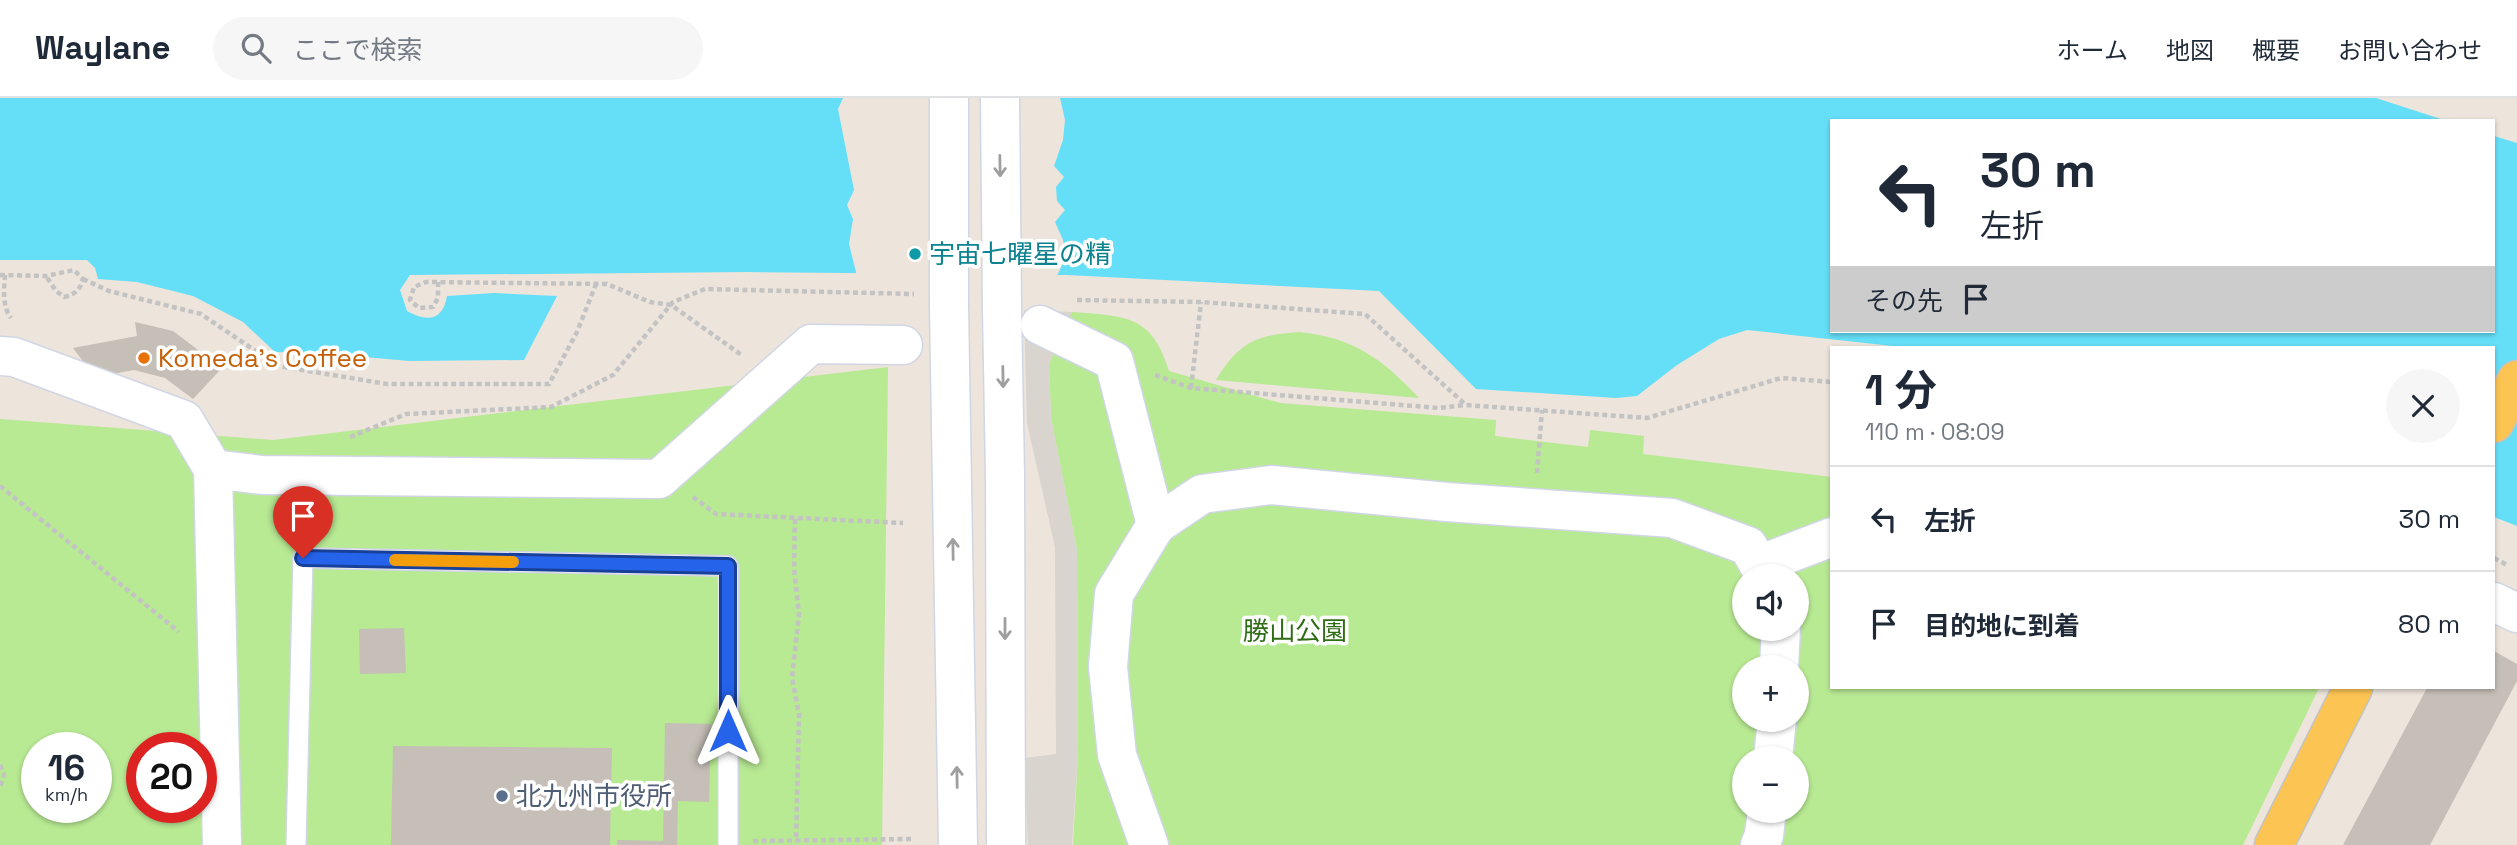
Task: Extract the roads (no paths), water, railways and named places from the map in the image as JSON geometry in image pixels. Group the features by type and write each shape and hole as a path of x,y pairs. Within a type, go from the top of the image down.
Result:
{"main road":[{"path":"2495,420 2517,380"},
{"path":"2274,845 2352,689"}],"street":[{"path":"948,98 934,300 958,845"},
{"path":"1000,98 1006,845"},
{"path":"1040,325 1114,361 1156,525"},
{"path":"213,469 262,475 659,479 811,344 903,345"},
{"path":"0,356 14,357 184,420 213,469 222,845"},
{"path":"1149,845 1117,755 1108,667 1114,594 1156,525 1202,494 1271,485 1447,502 1672,518 1748,546 1758,564"},
{"path":"1775,564 1830,538"},
{"path":"2495,602 2517,613"},
{"path":"1759,845 1765,823"}],"lane":[{"path":"296,845 303,558 728,566 728,843"}],"water":[{"path":"0,98 2376,98 2441,119 1830,119 1830,333 2495,333 2495,136 2517,143 2517,526 2495,517 2495,346 1893,346 1747,330 1719,339 1677,365 1637,396 1616,398 1476,389 1379,291 1067,275 747,272 410,275 400,290 407,311 427,318 438,315 447,296 494,293 557,296 524,360 409,361 275,352 243,322 193,296 137,282 98,279 95,268 87,260 0,260"}],"place":[{"name":"宇宙七曜星の精","path":"915,254"},
{"name":"Komeda's Coffee","path":"144,358"},
{"name":"北九州市役所","path":"502,796"}],"park label":[{"name":"勝山公園","path":"1295,631"}]}
